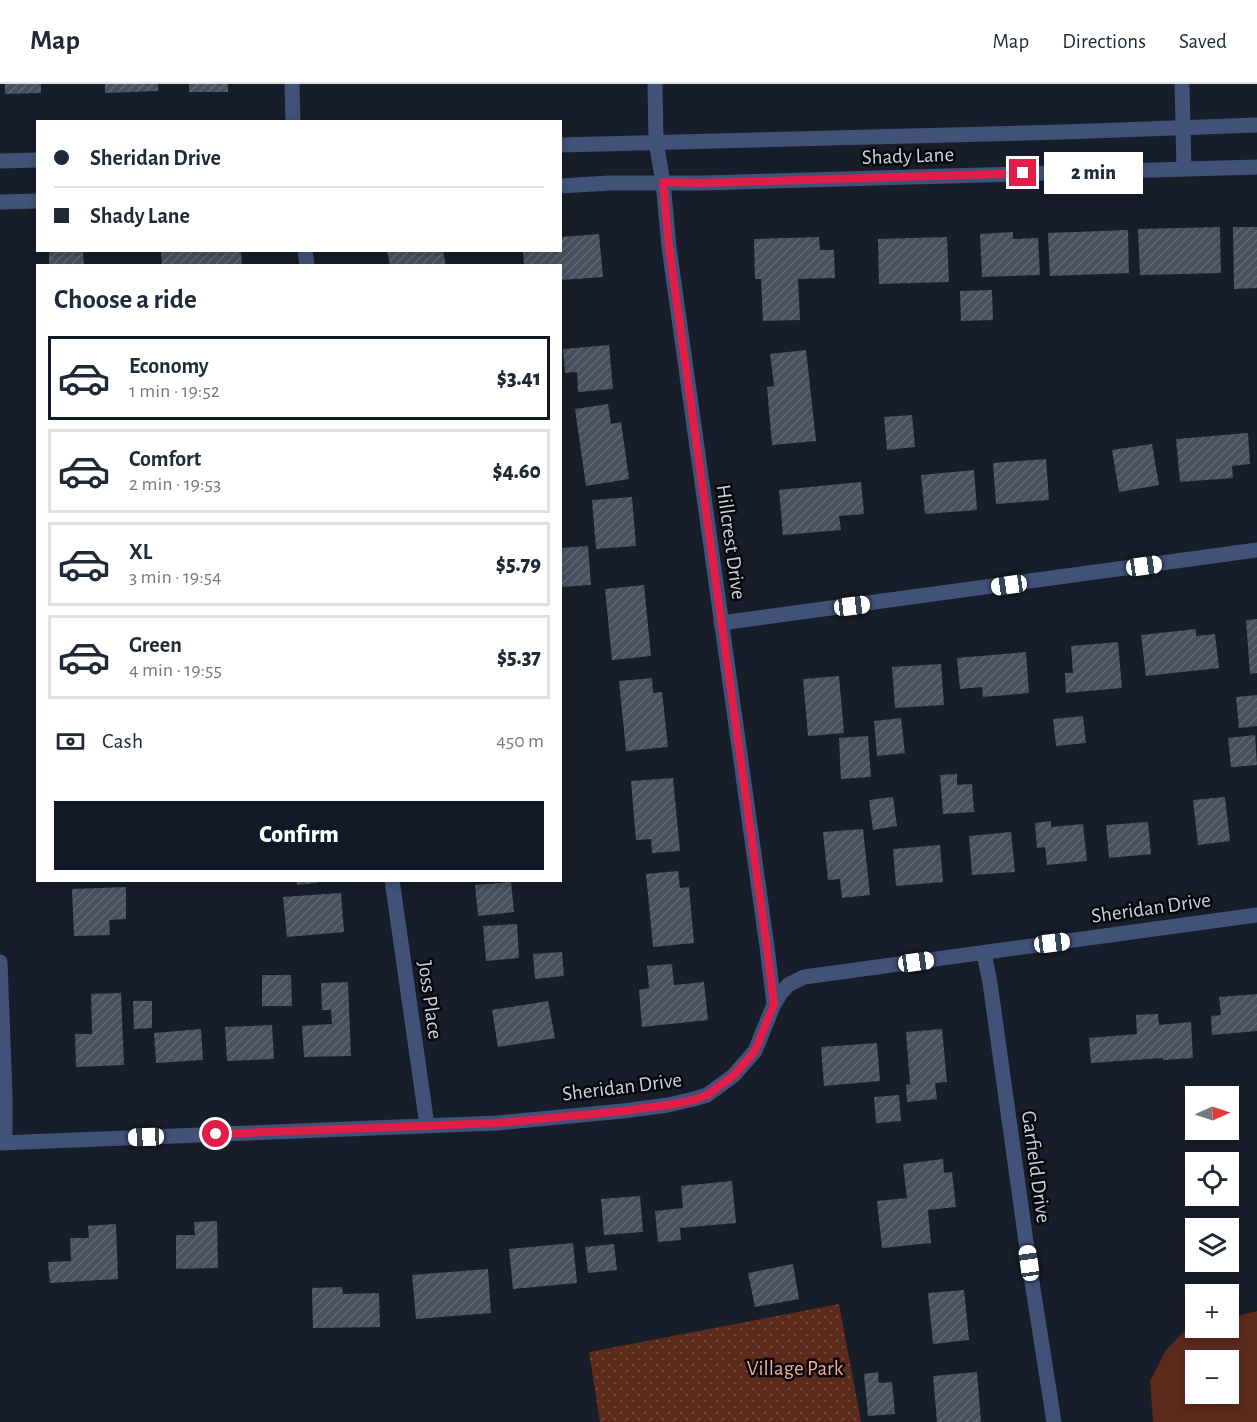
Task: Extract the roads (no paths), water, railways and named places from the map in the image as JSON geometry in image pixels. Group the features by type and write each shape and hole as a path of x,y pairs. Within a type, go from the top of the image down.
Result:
{"street":[{"path":"292,84 293,120"},
{"name":"Hillcrest Drive","path":"654,84 656,142 663,182 669,247 774,1004"},
{"path":"1182,84 1184,169"},
{"name":"Shady Lane","path":"562,145 1257,125"},
{"path":"0,161 36,160"},
{"name":"Shady Lane","path":"562,186 1257,167"},
{"path":"0,202 36,201"},
{"path":"721,623 1257,550"},
{"name":"Joss Place","path":"392,882 427,1125"},
{"name":"Sheridan Drive","path":"3,1143 497,1123 668,1105 707,1095 733,1076 755,1051 774,1004 781,993 788,985 804,977 1257,915"},
{"name":"Garfield Drive","path":"984,952 1053,1422"},
{"path":"0,962 5,1095 3,1143"}],"park label":[{"name":"Village Park","path":"795,1368"}]}
